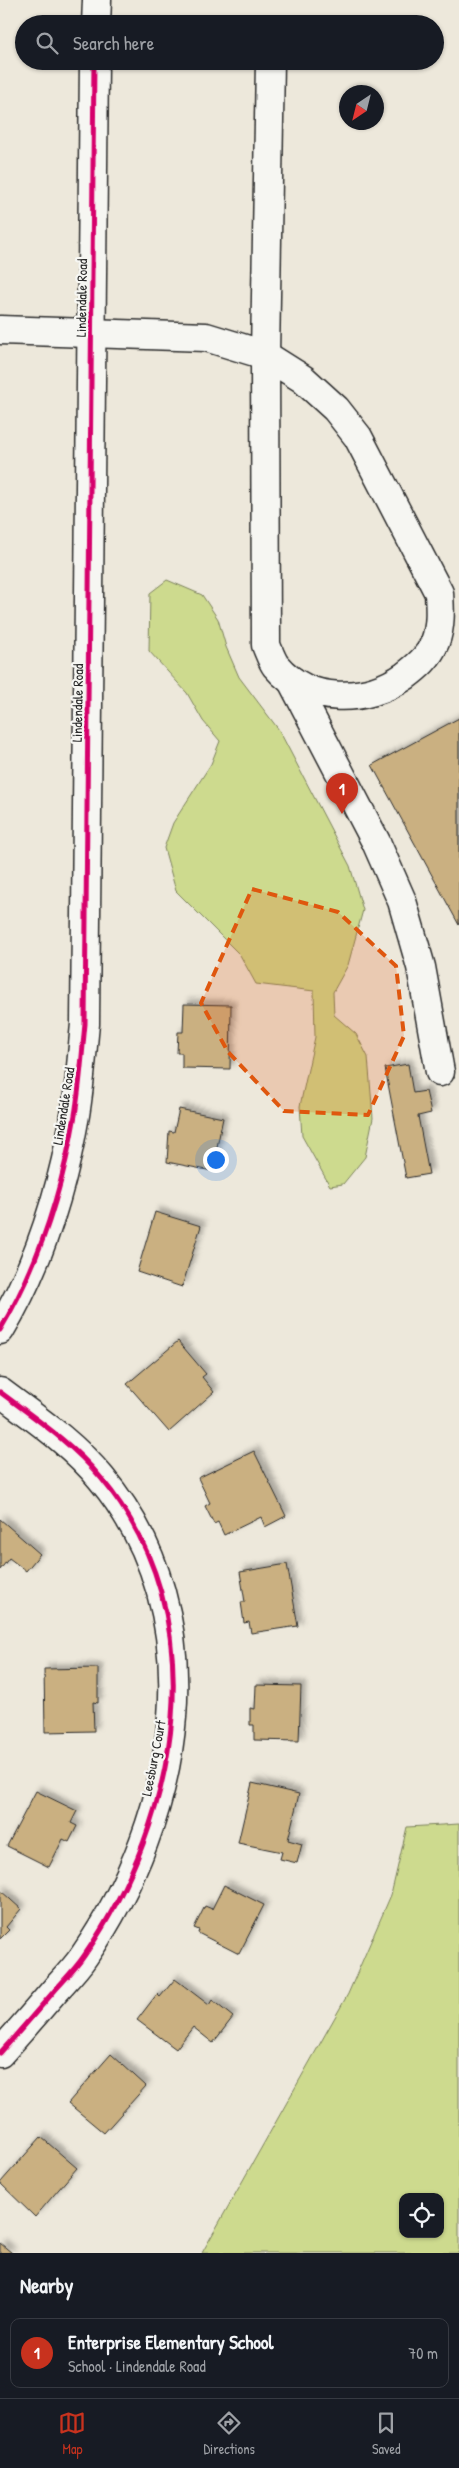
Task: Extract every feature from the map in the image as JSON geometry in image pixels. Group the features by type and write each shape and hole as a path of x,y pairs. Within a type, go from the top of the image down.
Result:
{"street":[{"path":"96,15 97,0"},
{"name":"Lindendale Road","path":"0,1330 39,1249 61,1180 75,1114 85,1024 94,70"},
{"path":"0,330 206,337 265,355 303,379 336,409 358,437 439,593 441,618 435,643 420,664 390,686 363,695 340,697 313,692 292,681 275,665 266,645 265,355 270,70"},
{"path":"292,681 376,842 402,901 421,967 440,1072"},
{"name":"Leesburg Court","path":"0,1392 64,1440 101,1478 131,1521 150,1559 166,1609 174,1661 174,1704 166,1768 149,1830 124,1890 84,1957 0,2053"}],"highlighted area":[{"path":"252,889 338,912 396,966 404,1036 368,1115 284,1111 228,1052 201,1003"}],"green space":[{"path":"167,580 202,595 218,619 226,647 239,677 279,730 350,866 363,910 348,965 333,992 334,1015 356,1034 368,1057 373,1118 365,1157 343,1184 330,1186 302,1136 300,1106 315,1037 314,991 256,984 240,955 176,891 164,848 173,823 211,764 220,741 203,721 187,693 149,651 150,593"},
{"path":"459,1824 459,2253 202,2253 348,1994 391,1895 407,1827"}],"building":[{"path":"459,718 459,925 372,765"},
{"path":"184,1004 231,1005 230,1069 182,1068 182,1053 177,1053 178,1032 183,1032"},
{"path":"408,1064 413,1093 426,1091 431,1113 418,1116 429,1174 406,1178 385,1068"},
{"path":"179,1109 223,1118 212,1171 167,1162 169,1131 174,1132"},
{"path":"155,1212 201,1226 182,1287 137,1272"},
{"path":"178,1341 206,1374 202,1377 214,1392 169,1432 127,1384"},
{"path":"254,1451 286,1516 265,1527 261,1517 224,1535 218,1522 214,1524 205,1506 210,1503 198,1478"},
{"path":"0,1519 40,1554 26,1571 9,1558 0,1570"},
{"path":"287,1564 298,1626 251,1633 249,1622 244,1623 241,1602 245,1602 240,1572"},
{"path":"98,1668 98,1703 93,1702 94,1731 45,1732 44,1669"},
{"path":"256,1685 301,1686 299,1741 254,1740 254,1725 250,1725 250,1708 255,1709"},
{"path":"252,1783 299,1794 288,1840 302,1844 297,1863 280,1859 282,1852 238,1843"},
{"path":"36,1791 77,1811 71,1823 77,1826 69,1842 63,1839 49,1867 7,1846"},
{"path":"224,1885 264,1905 239,1954 198,1933 199,1930 194,1928 205,1906 212,1909"},
{"path":"0,1890 21,1909 6,1927 9,1930 0,1939"},
{"path":"175,1979 209,2005 212,2000 233,2017 213,2043 193,2027 176,2049 137,2020 157,1994 160,1997"},
{"path":"111,2054 146,2086 104,2133 68,2103"},
{"path":"41,2137 77,2168 35,2217 0,2183"},
{"path":"0,2243 12,2253 0,2253"}],"cycle path":[{"path":"0,1330 26,1280 56,1199 75,1115 85,1024 94,70"},
{"path":"0,1392 53,1432 90,1465 138,1533 161,1592 172,1654 172,1717 162,1780 143,1842 117,1902 78,1965 0,2053"}],"place":[{"name":"Enterprise Elementary School","path":"342,814"}]}
